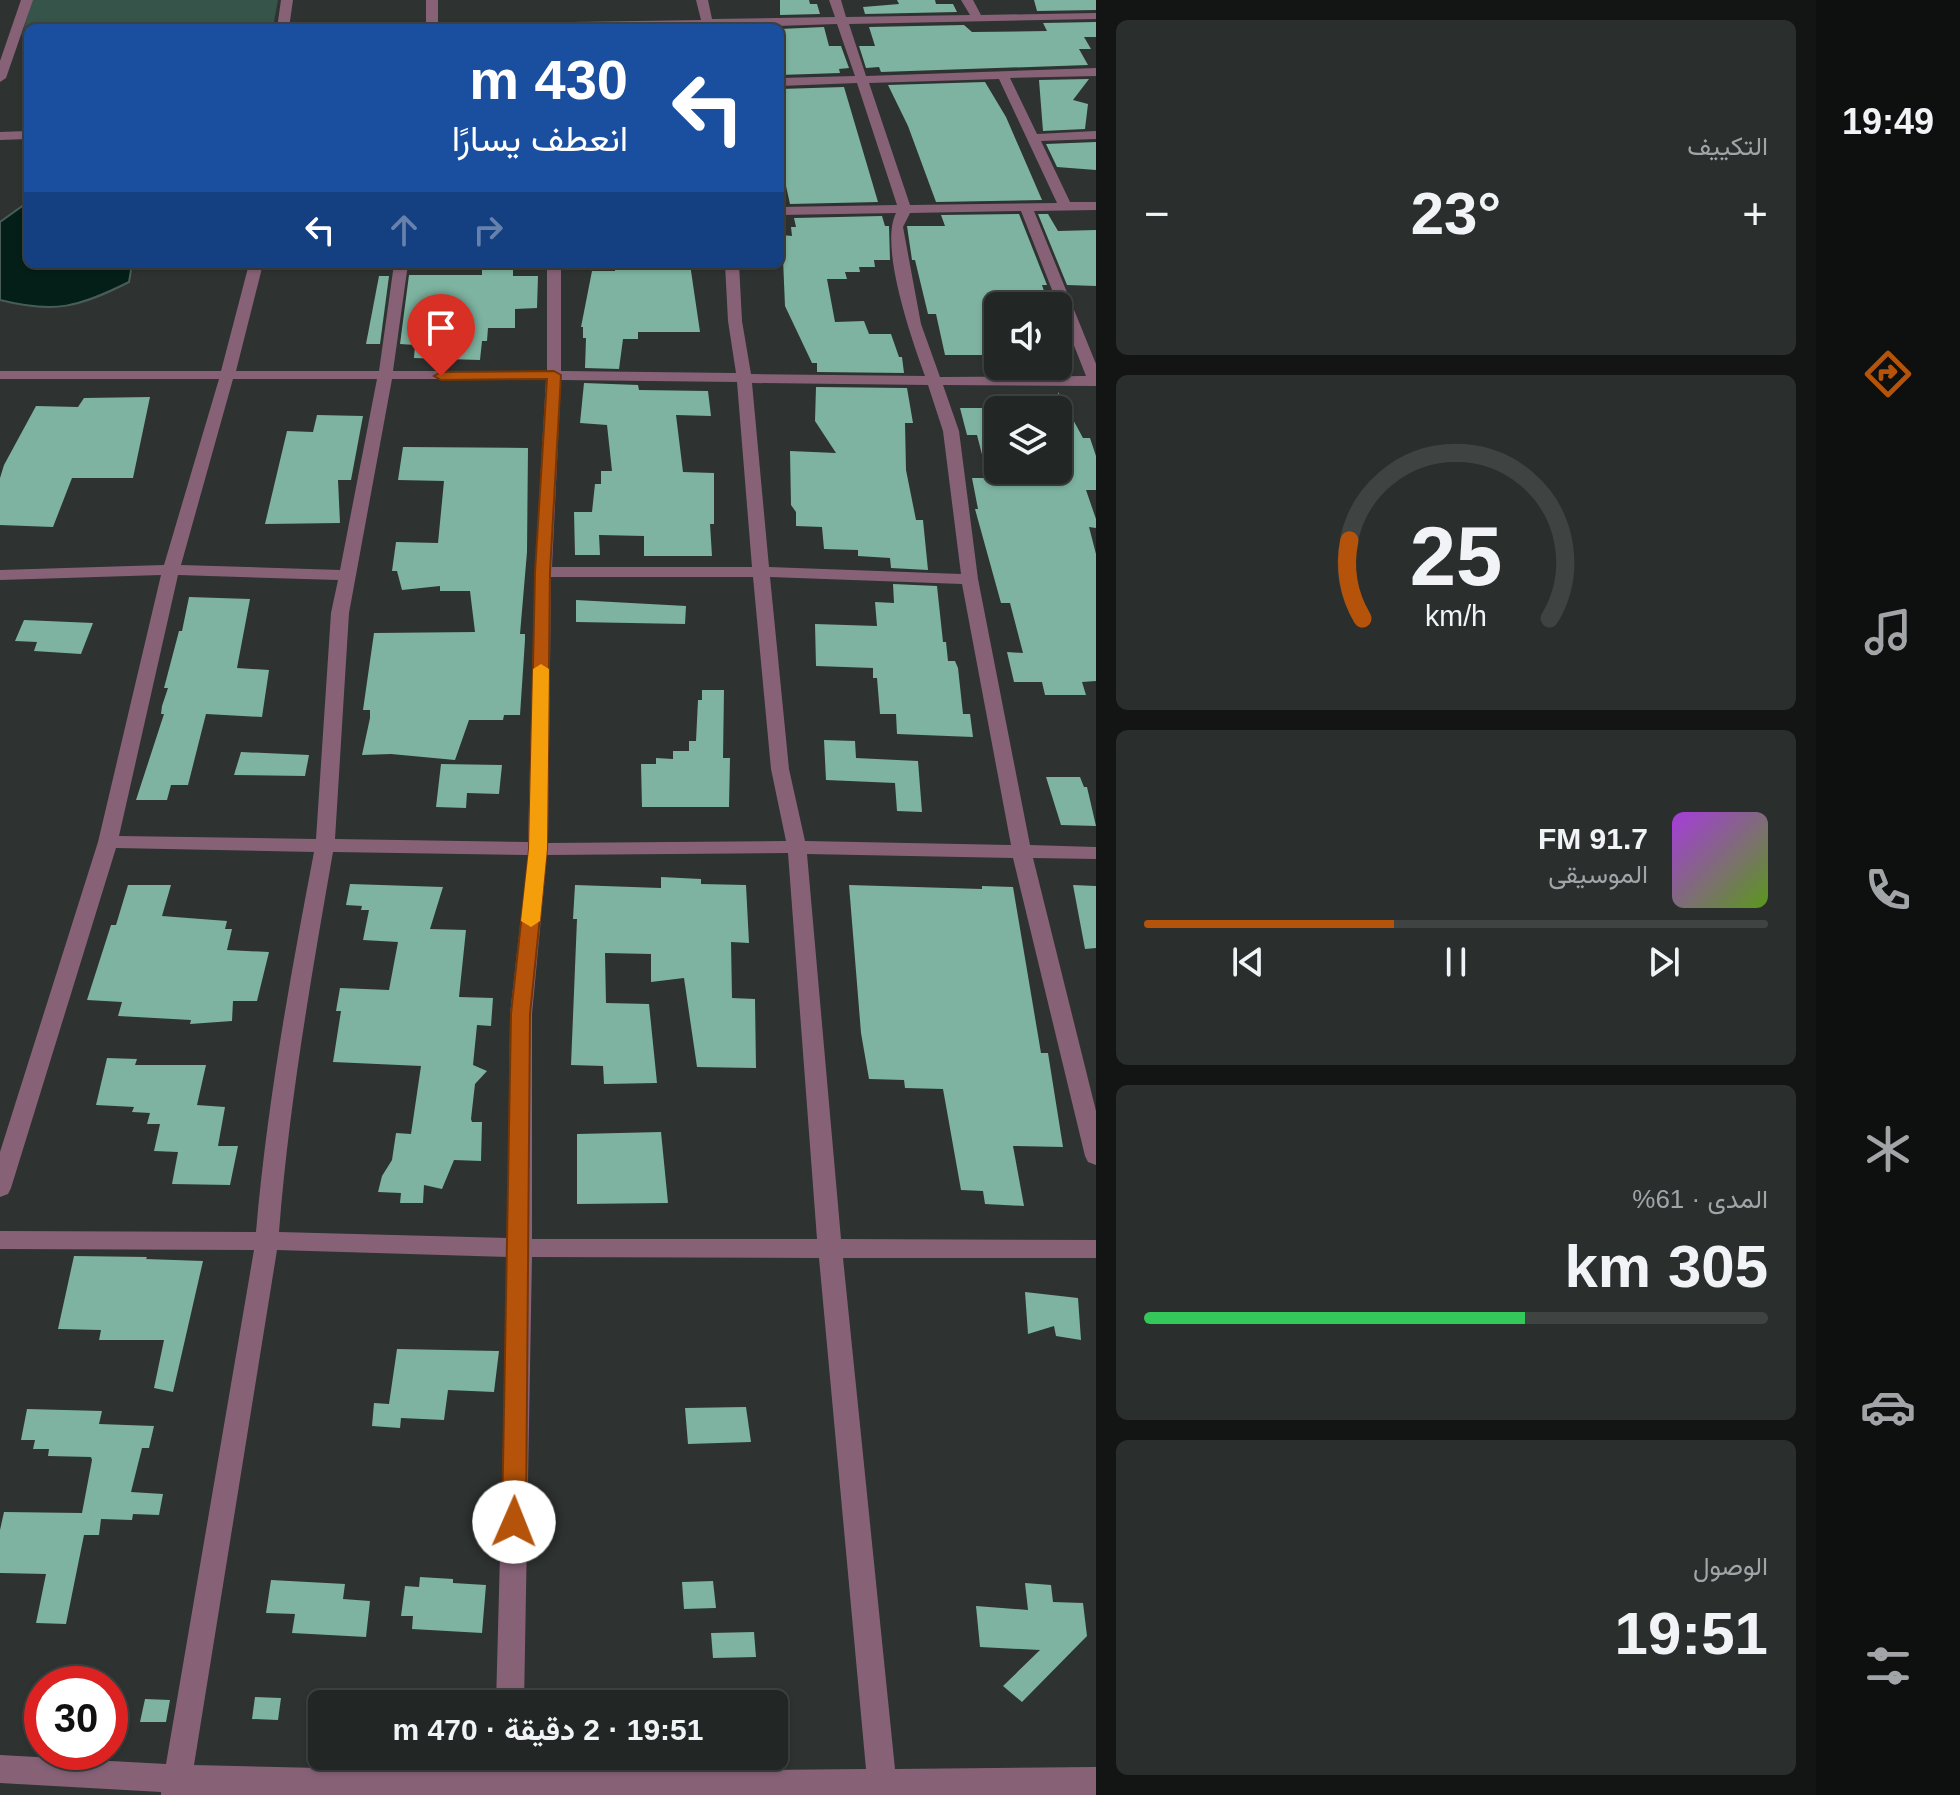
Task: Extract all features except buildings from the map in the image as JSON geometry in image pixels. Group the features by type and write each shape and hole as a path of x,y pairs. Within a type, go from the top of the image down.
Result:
{"street":[{"path":"0,78 22,39 27,0"},
{"path":"284,24 287,0"},
{"path":"432,0 432,24"},
{"path":"702,0 708,24"},
{"path":"835,0 905,209 896,227 903,272 914,324 951,431 970,579 1022,853 1096,1156"},
{"path":"967,0 977,18"},
{"path":"776,24 1096,16"},
{"path":"0,39 22,39"},
{"path":"784,82 1096,72"},
{"path":"1003,75 1064,204"},
{"path":"0,136 24,135"},
{"path":"1034,138 1096,135"},
{"path":"784,211 1064,204 1096,206"},
{"path":"0,375 554,375 936,381 1096,380 1025,205"},
{"path":"0,1188 108,842 157,620 255,268"},
{"path":"176,1787 267,1241 273,1168 293,1024 325,844 345,575 385,377 400,268"},
{"path":"510,1690 520,1248 521,1014 538,849 543,572 554,375 554,268"},
{"path":"732,268 780,769 797,847 830,1249 882,1788"},
{"path":"0,575 172,570 345,575"},
{"path":"543,572 761,572 970,579"},
{"path":"108,842 538,849 797,847 1096,853"},
{"path":"0,1240 267,1241 520,1248 1096,1249"},
{"path":"0,1769 176,1787 508,1790 882,1788 1096,1781"},
{"path":"508,1790 509,1770"}],"shaded area":[{"path":"32,0 278,0 274,24 25,24"},
{"path":"24,205 24,268 131,268 129,282 66,306 36,307 0,300 0,222"}],"slow traffic":[{"path":"531,921 538,849 541,669"}],"route":[{"path":"441,376 554,375 543,572 538,849 521,1014 514,1522"}]}
